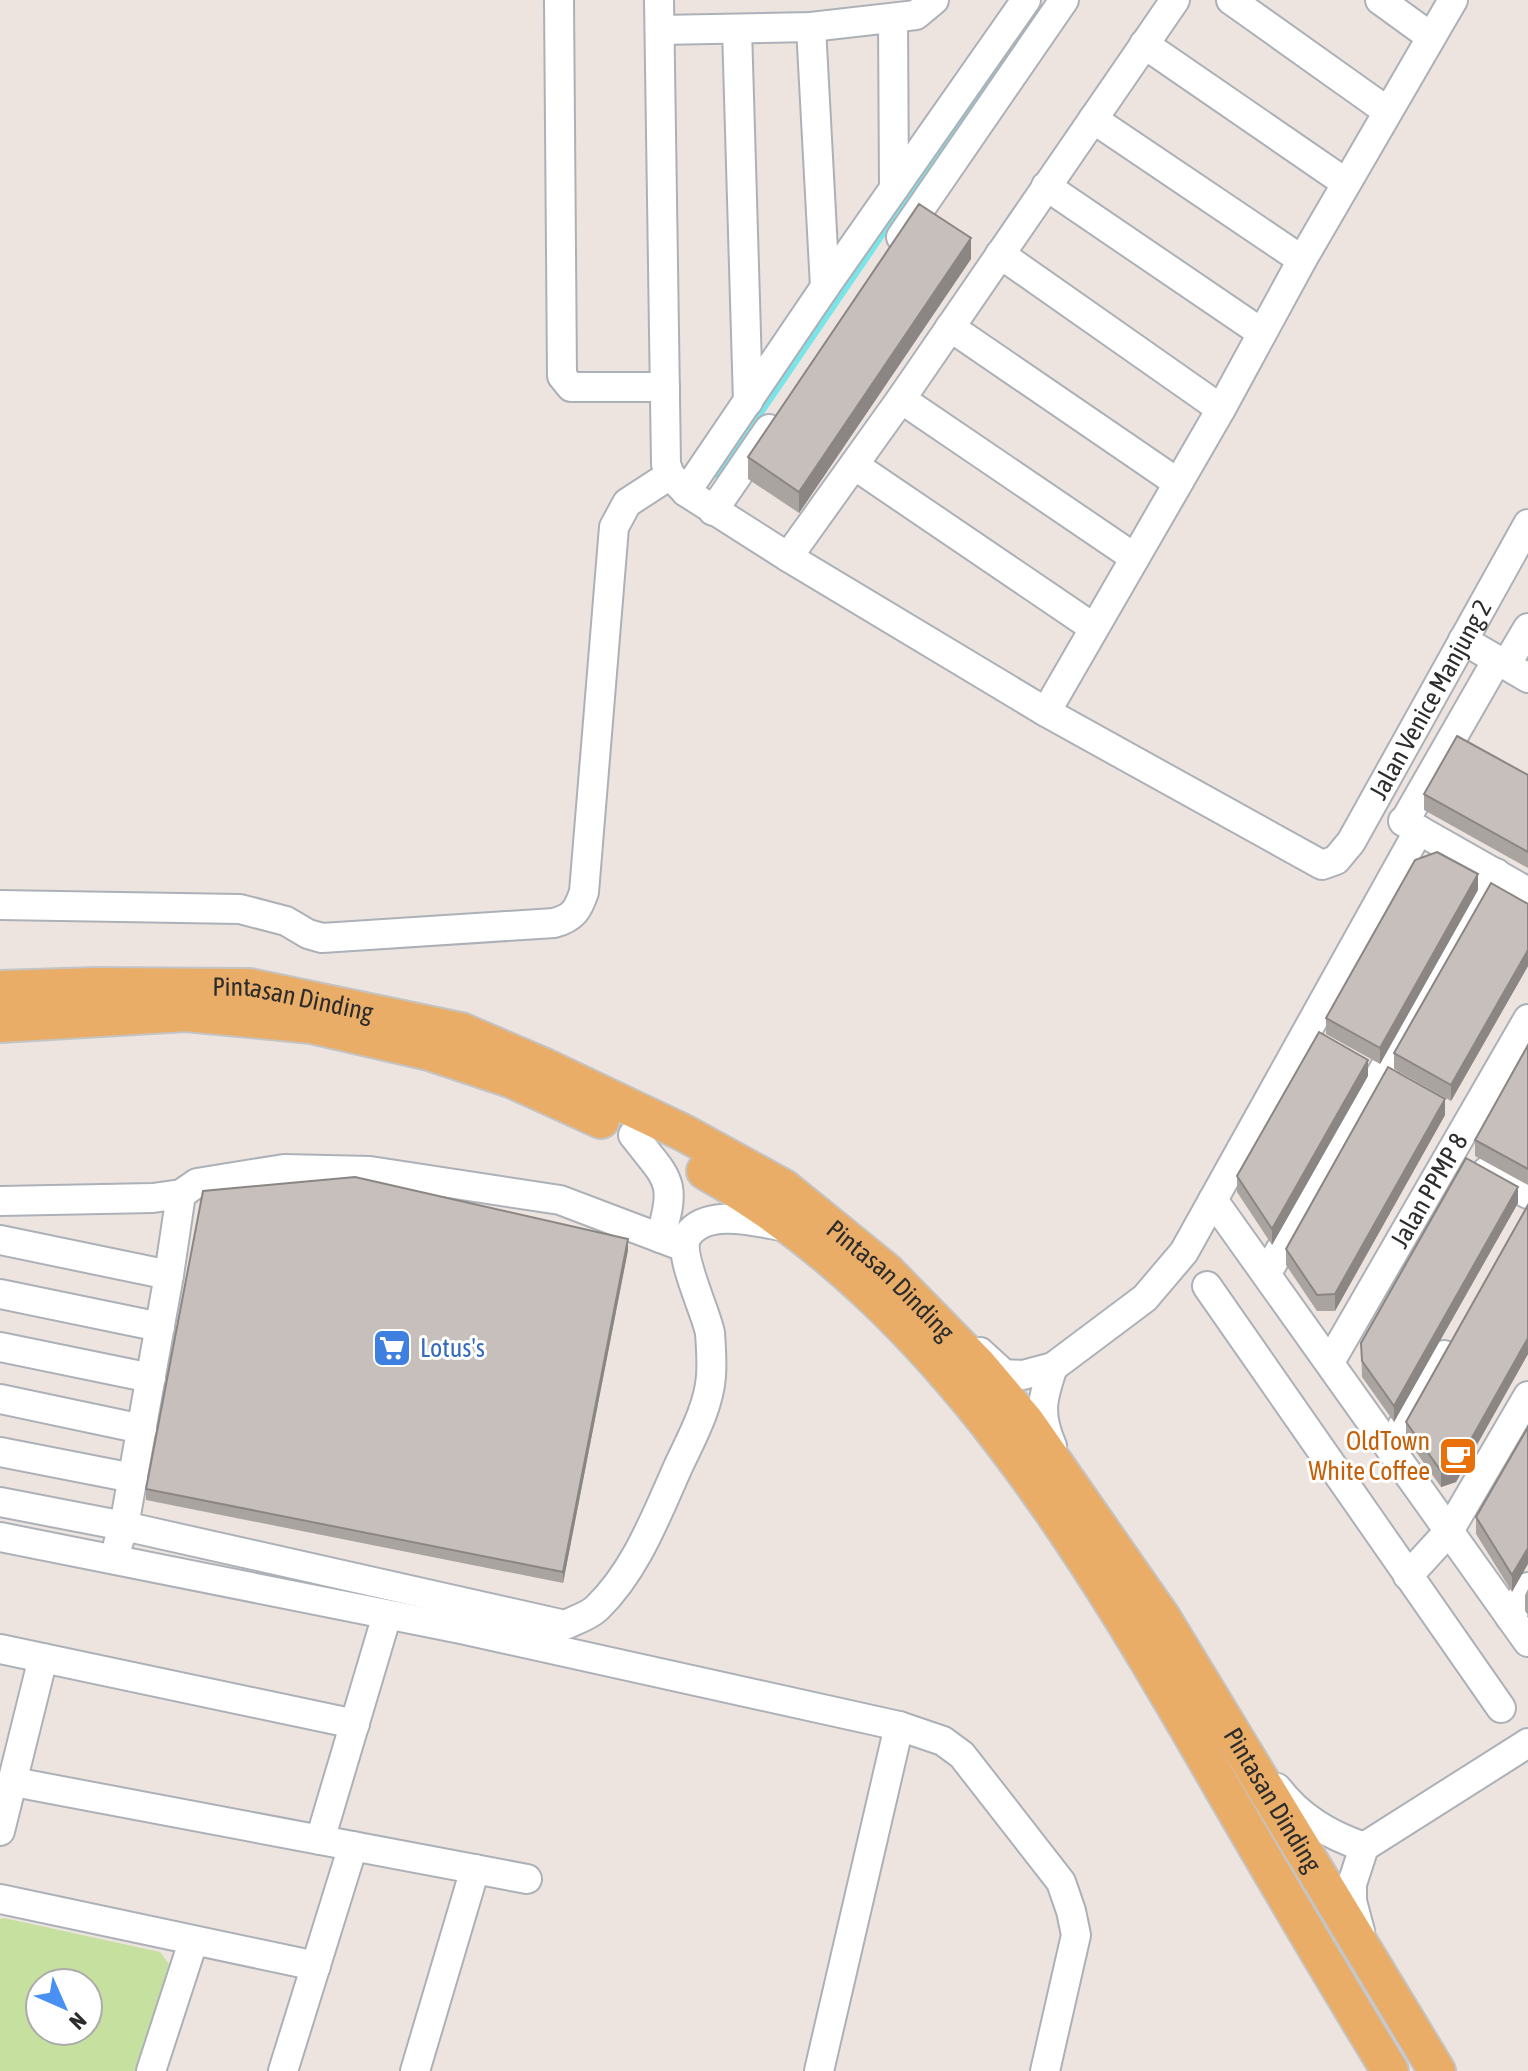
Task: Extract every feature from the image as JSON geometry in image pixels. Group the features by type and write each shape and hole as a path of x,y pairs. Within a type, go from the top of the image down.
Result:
{"main road":[{"name":"Pintasan Dinding","path":"0,989 250,987 461,1031 684,1133 784,1188 886,1271 978,1365 1026,1422 1163,1619 1437,2071"},
{"name":"Pintasan Dinding","path":"0,1024 186,1013 311,1025 429,1052 513,1080 677,1156 735,1188 790,1227 902,1323 999,1438 1055,1514 1156,1672 1390,2071"}],"street":[{"path":"559,0 562,376 571,387 665,387"},
{"path":"659,0 666,464 678,484 713,511 1046,712 1453,0"},
{"path":"660,30 811,27 916,15 934,0"},
{"path":"0,905 240,909 286,921 322,938 554,923 569,919 579,909 584,892 614,527 627,503 678,484 748,402 1026,0"},
{"path":"884,262 1064,0"},
{"path":"788,557 901,399 1175,0"},
{"path":"1231,0 1387,111"},
{"path":"1380,0 1431,37"},
{"path":"893,18 894,188"},
{"path":"811,27 825,287"},
{"path":"737,29 748,402"},
{"path":"1144,44 1346,183"},
{"path":"1093,119 1302,260"},
{"path":"1046,186 1262,333"},
{"path":"920,210 945,227"},
{"path":"970,244 997,258 1221,409"},
{"path":"950,327 1178,483"},
{"path":"901,399 1135,558"},
{"path":"713,511 785,407"},
{"path":"854,465 1094,628"},
{"name":"Jalan Venice Manjung 2","path":"1046,712 1322,865 1336,860 1351,842 1528,524"},
{"path":"886,1271 939,1310 1004,1374 1023,1375 1053,1367 1145,1298 1184,1252 1307,1029 1411,826 1451,739 1510,668 1528,628"},
{"path":"1463,640 1510,668"},
{"path":"1451,739 1477,754"},
{"path":"1372,804 1528,892"},
{"path":"1267,1273 1496,873"},
{"name":"Jalan PPMP 8","path":"1330,1362 1528,1019"},
{"path":"1307,1029 1332,1043"},
{"path":"1357,1058 1407,1086"},
{"path":"1444,1107 1469,1121"},
{"path":"0,1537 387,1615 464,1616 565,1625 595,1610 642,1548 700,1419 711,1378 710,1334 672,1242 670,1189 662,1172 633,1135"},
{"path":"1451,1151 1528,1194"},
{"path":"0,1201 153,1198 181,1194 197,1183 284,1169 370,1171 560,1200 672,1242 699,1226 726,1219 790,1227"},
{"path":"113,1560 124,1526 133,1478 181,1194"},
{"path":"1213,1200 1528,1642"},
{"path":"0,1240 169,1275"},
{"path":"1207,1286 1501,1708"},
{"path":"0,1294 160,1327"},
{"path":"1390,1447 1459,1329"},
{"path":"0,1347 151,1378"},
{"path":"1053,1367 1044,1393 1041,1416 1067,1483"},
{"path":"1408,1576 1449,1531 1528,1396"},
{"path":"0,1399 142,1429"},
{"path":"0,1452 133,1478"},
{"path":"0,1502 124,1526 899,1726 943,1741 962,1755 1061,1882 1076,1935 1045,2071"},
{"path":"1510,1617 1528,1587"},
{"path":"320,1840 387,1615"},
{"path":"0,1649 355,1724"},
{"path":"0,1831 43,1658"},
{"path":"1227,1725 1282,1795 1316,1826 1335,1837 1364,1847"},
{"path":"819,2071 899,1726"},
{"path":"1387,1990 1359,1928 1352,1901 1352,1884 1364,1847 1528,1743"},
{"path":"14,1782 527,1879"},
{"path":"283,2071 353,1846"},
{"path":"415,2071 475,1869"},
{"path":"0,1899 316,1966"},
{"path":"151,2071 193,1942"}],"green space":[{"path":"0,1919 160,1952 169,1964 136,2071 0,2071"}],"building":[{"path":"919,204 971,238 799,492 748,457"},
{"path":"1457,736 1528,775 1528,852 1424,794"},
{"path":"1437,852 1478,874 1380,1048 1326,1018 1415,860"},
{"path":"1491,883 1528,904 1528,950 1451,1085 1394,1053"},
{"path":"1319,1032 1368,1060 1272,1229 1237,1176"},
{"path":"1528,1045 1528,1169 1475,1140"},
{"path":"1388,1067 1445,1099 1335,1294 1317,1295 1286,1249"},
{"path":"1466,1158 1518,1187 1394,1406 1362,1361 1361,1343"},
{"name":"Lotus's","path":"355,1177 628,1239 563,1572 146,1489 203,1191"},
{"path":"1528,1205 1528,1338 1456,1466 1441,1471 1406,1422"},
{"path":"1528,1427 1528,1548 1512,1575 1476,1517"}],"waterway":[{"path":"718,476 1020,33"}],"place":[{"name":"Lotus's","path":"392,1348"},
{"name":"OldTown White Coffee","path":"1458,1456"}]}
